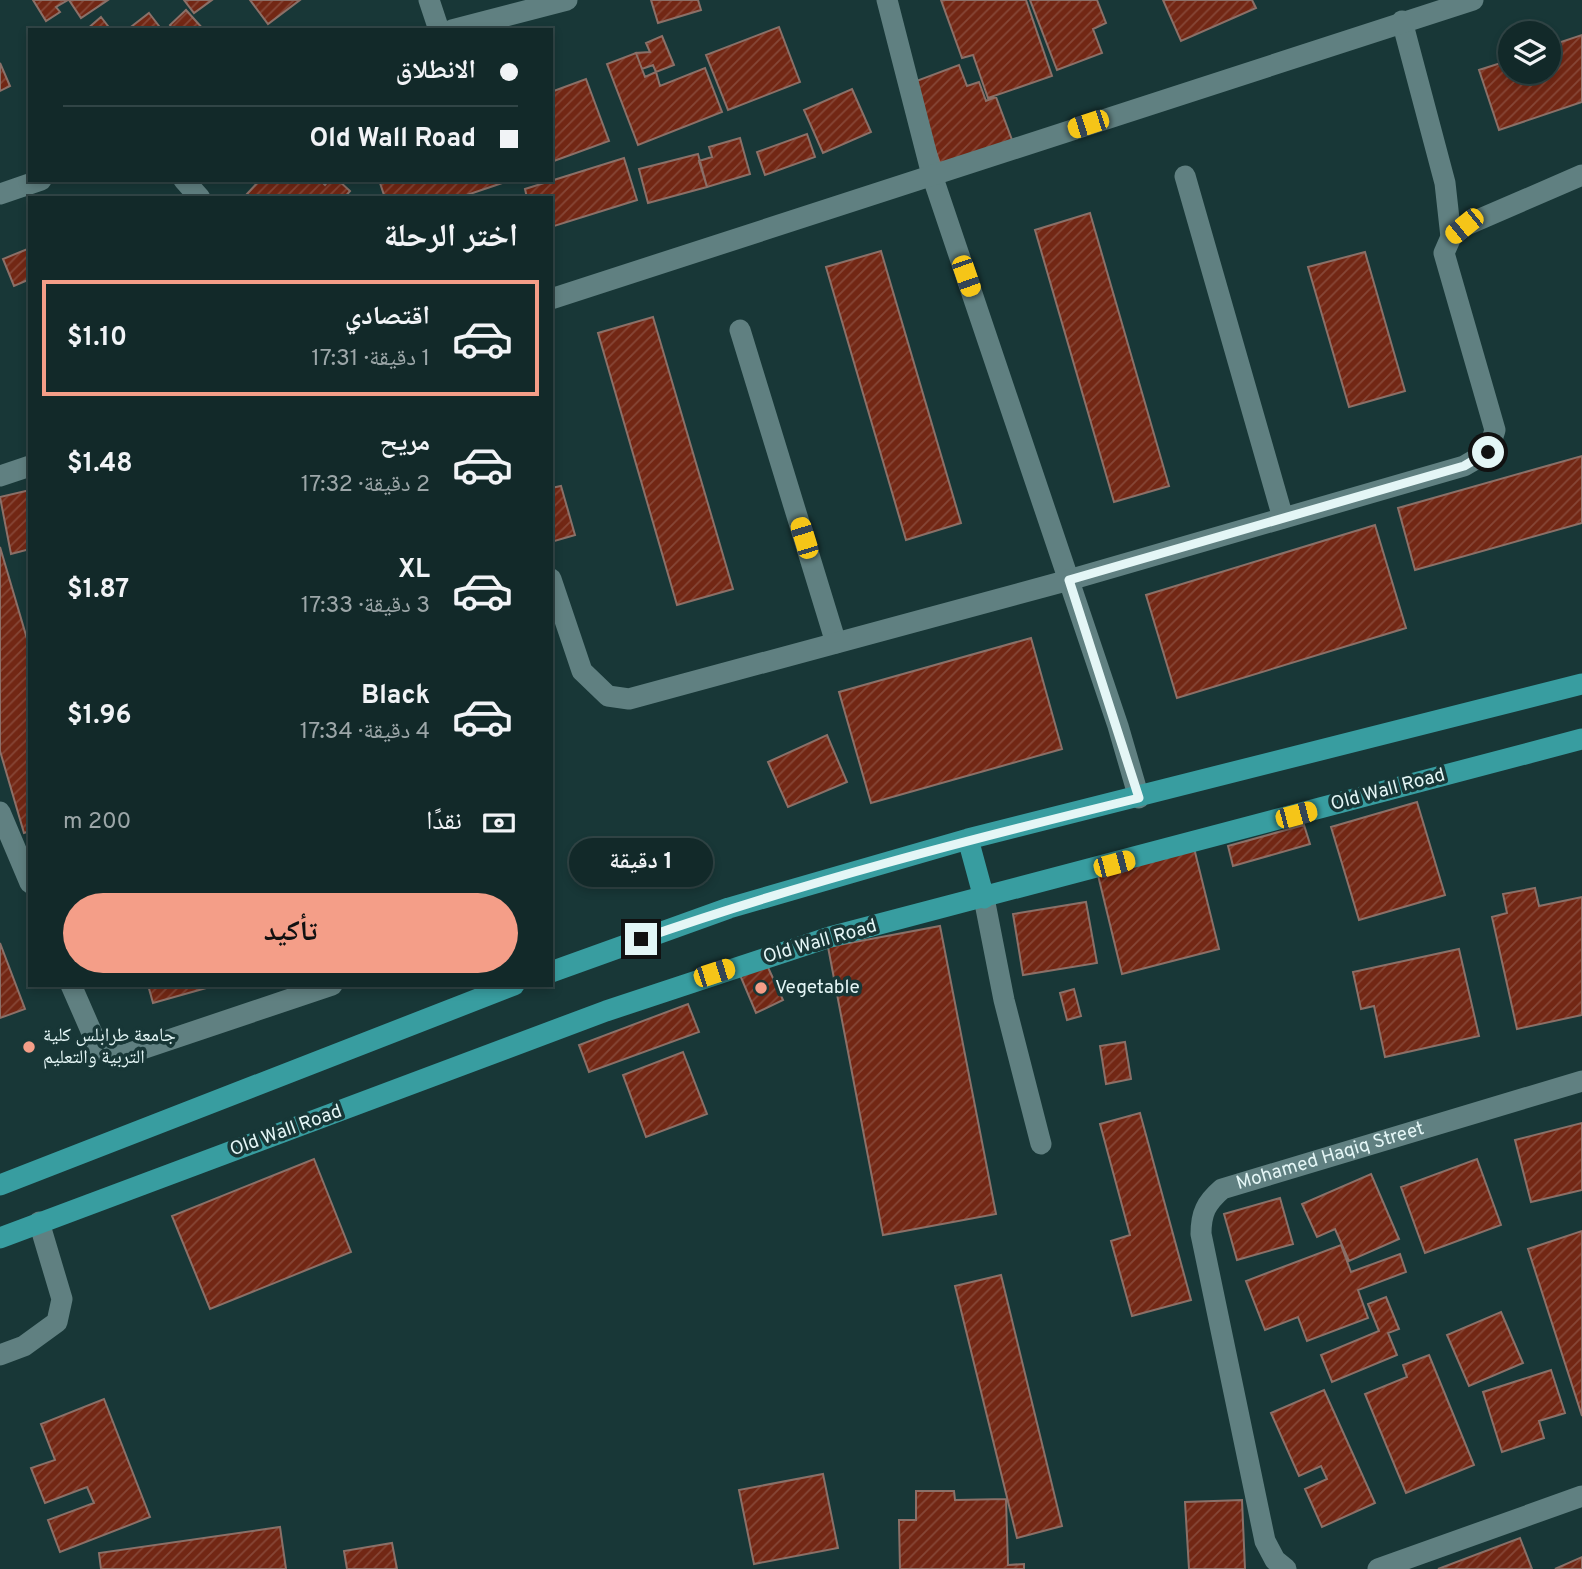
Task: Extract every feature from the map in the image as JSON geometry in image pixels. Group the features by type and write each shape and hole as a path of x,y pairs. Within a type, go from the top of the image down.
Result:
{"main road":[{"path":"553,971 729,908 968,839 1139,798 1582,684"},
{"name":"Old Wall Road","path":"0,1238 618,1006 830,937 1582,739"},
{"path":"968,839 984,898"},
{"path":"0,1185 509,987"}],"street":[{"path":"429,0 438,28"},
{"path":"460,28 567,0"},
{"path":"887,0 932,175 1069,580 1139,798"},
{"path":"553,298 1473,0"},
{"path":"1402,21 1445,183 1451,237"},
{"path":"553,585 582,671 608,696 629,699 1069,580 1464,466 1488,452 1494,430 1444,253 1451,237 1464,226 1582,175"},
{"path":"1185,176 1283,519"},
{"path":"0,194 35,182"},
{"path":"186,182 199,196"},
{"path":"740,330 836,643"},
{"path":"0,476 28,468"},
{"path":"0,812 28,878"},
{"path":"984,898 1004,1000 1041,1143"},
{"path":"72,987 99,1049 121,1056 326,987"},
{"name":"Mohamed Haqiq Street","path":"1286,1569 1275,1560 1265,1541 1251,1474 1201,1234 1201,1216 1209,1200 1222,1189 1582,1081"},
{"path":"0,1355 24,1346 57,1322 62,1299 39,1222"},
{"path":"1378,1569 1582,1496"}],"building":[{"path":"33,0 68,0 56,7 60,12 46,21"},
{"path":"69,0 108,0 81,18"},
{"path":"184,0 212,0 194,13"},
{"path":"250,0 300,0 268,24"},
{"path":"651,0 698,0 701,10 658,23"},
{"path":"941,0 1026,0 1052,76 988,98 973,55 962,58"},
{"path":"1030,0 1097,0 1106,23 1093,29 1102,53 1057,70"},
{"path":"1163,0 1252,0 1256,8 1181,41"},
{"path":"186,10 202,28 172,28 170,25"},
{"path":"149,13 160,28 130,28"},
{"path":"101,17 109,28 88,28"},
{"path":"779,27 800,82 728,110 706,55"},
{"path":"1582,35 1582,102 1499,130 1479,70 1498,64 1498,84 1561,84 1561,42"},
{"path":"662,36 674,65 656,72 653,65 642,69 636,53 650,52 646,43"},
{"path":"636,53 645,77 656,72 660,86 705,68 722,112 638,145 607,64"},
{"path":"0,63 10,86 0,91"},
{"path":"959,65 967,86 979,82 986,101 996,97 1012,140 941,166 911,83"},
{"path":"586,79 609,141 553,161 553,91"},
{"path":"852,89 871,132 823,153 804,110"},
{"path":"807,134 815,157 765,175 757,152"},
{"path":"740,138 750,174 707,187 699,161 712,157 709,147"},
{"path":"698,154 707,187 648,203 639,169"},
{"path":"624,158 637,200 553,226 553,196 527,196 525,189"},
{"path":"258,182 322,182 325,185 327,182 340,182 350,191 346,196 246,195"},
{"path":"380,182 505,182 464,196 384,196"},
{"path":"1090,213 1169,486 1114,502 1035,230"},
{"path":"28,249 28,280 14,286 3,259"},
{"path":"881,251 961,523 906,540 826,267"},
{"path":"1365,252 1405,391 1349,407 1308,267"},
{"path":"653,317 733,589 677,605 598,333"},
{"path":"1582,456 1582,523 1415,570 1398,508"},
{"path":"561,486 575,535 553,541 553,488"},
{"path":"28,490 28,550 11,554 0,497"},
{"path":"1375,525 1406,628 1177,698 1146,595"},
{"path":"0,547 28,642 28,832 24,833 0,751"},
{"path":"1031,638 1062,749 871,803 839,692"},
{"path":"827,735 847,782 788,807 768,762"},
{"path":"1417,802 1445,895 1359,920 1331,827"},
{"path":"1304,825 1310,844 1233,866 1228,846"},
{"path":"1194,848 1219,949 1122,974 1097,871"},
{"path":"1535,888 1539,906 1582,897 1582,1015 1517,1029 1492,917 1507,913 1503,894"},
{"path":"1086,902 1097,963 1023,975 1013,914"},
{"path":"940,926 996,1214 883,1235 828,947"},
{"path":"0,943 25,1009 0,1018"},
{"path":"1459,949 1479,1036 1385,1057 1374,1006 1361,1009 1353,972"},
{"name":"Vegetable","path":"766,963 783,1000 756,1013 740,975"},
{"path":"149,987 210,987 153,1003"},
{"path":"1074,989 1081,1016 1067,1020 1060,993"},
{"path":"688,1004 699,1032 589,1072 579,1045"},
{"path":"1125,1042 1131,1079 1106,1084 1100,1046"},
{"path":"683,1052 707,1114 646,1137 623,1075"},
{"path":"1140,1113 1191,1300 1132,1316 1111,1241 1130,1235 1100,1124"},
{"path":"1582,1123 1582,1190 1531,1202 1515,1140"},
{"path":"314,1159 351,1252 210,1309 172,1216"},
{"path":"1477,1159 1501,1225 1425,1253 1401,1187"},
{"path":"1371,1174 1399,1239 1349,1261 1335,1229 1317,1237 1302,1204"},
{"path":"1280,1198 1293,1244 1237,1260 1224,1214"},
{"path":"1582,1231 1582,1416 1528,1249"},
{"path":"1341,1245 1351,1272 1400,1254 1406,1272 1358,1290 1368,1318 1307,1341 1298,1317 1265,1330 1246,1281"},
{"path":"1001,1275 1062,1526 1017,1538 955,1286"},
{"path":"1386,1297 1399,1329 1388,1333 1397,1355 1332,1382 1321,1355 1379,1331 1368,1304"},
{"path":"1501,1312 1523,1363 1469,1386 1447,1335"},
{"path":"1429,1355 1474,1465 1406,1493 1365,1394 1407,1377 1403,1365"},
{"path":"1551,1370 1565,1413 1539,1421 1544,1438 1502,1452 1483,1392"},
{"path":"1324,1390 1375,1503 1322,1527 1305,1489 1327,1479 1321,1466 1299,1476 1271,1413"},
{"path":"104,1399 150,1517 60,1552 48,1520 94,1503 87,1487 45,1503 31,1468 55,1460 41,1424"},
{"path":"823,1474 838,1548 754,1564 739,1490"},
{"path":"916,1491 954,1491 955,1500 1006,1499 1008,1565 1024,1564 1024,1569 900,1569 899,1520 916,1520"},
{"path":"1242,1500 1245,1569 1189,1569 1185,1502"},
{"path":"280,1527 286,1569 101,1569 99,1553"},
{"path":"1520,1538 1532,1569 1438,1569"},
{"path":"392,1543 397,1569 347,1569 344,1551"},
{"path":"1582,1557 1582,1569 1555,1569"}],"place":[{"name":"Vegetable","path":"761,988"},
{"name":"جامعة طرابلس كلية التربية والتعليم","path":"29,1047"}],"route":[{"path":"641,939 729,908 968,839 1139,798 1069,580 1464,466 1488,452"}]}
